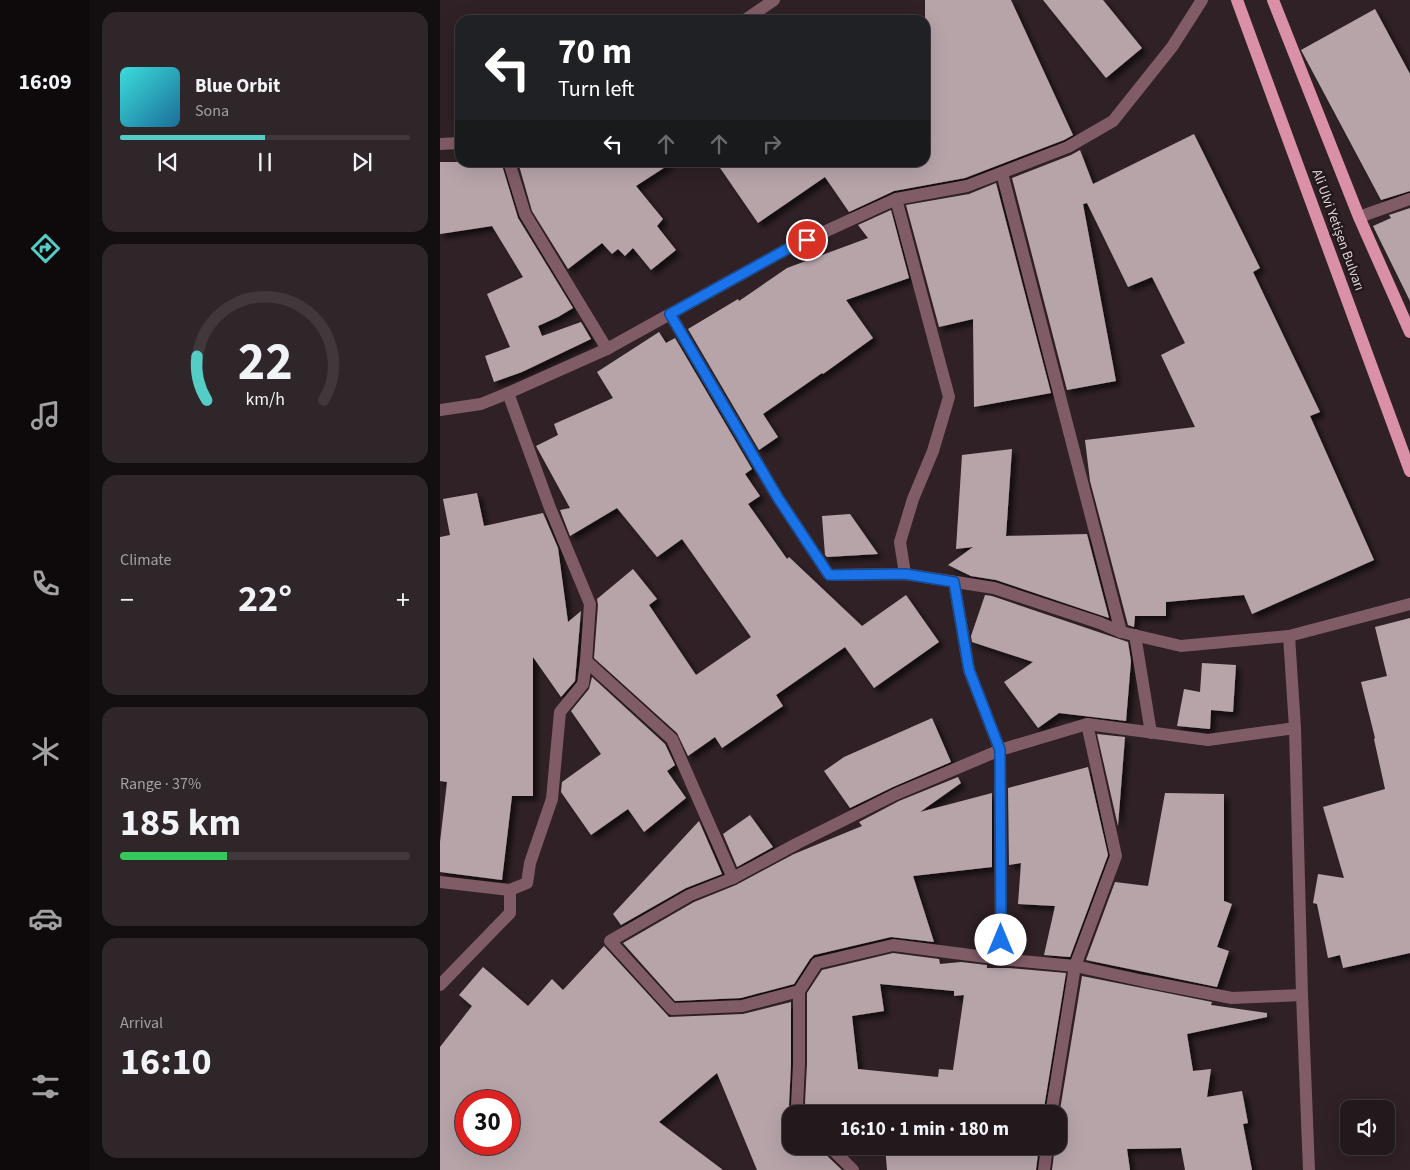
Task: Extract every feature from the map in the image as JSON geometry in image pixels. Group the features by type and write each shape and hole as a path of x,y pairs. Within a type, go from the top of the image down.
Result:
{"main road":[{"name":"Ali Ulvi Yetişen Bulvarı","path":"1238,0 1410,471"},
{"path":"1273,0 1359,217 1410,332"}],"street":[{"path":"753,15 774,0"},
{"path":"440,410 481,404 607,350 789,248 896,199 967,186 1068,147 1113,121 1172,47 1202,0"},
{"path":"440,144 455,143"},
{"path":"511,167 525,214 607,350"},
{"path":"1002,172 1121,632"},
{"path":"896,199 949,397 933,451 900,542 905,574"},
{"path":"1359,217 1410,199"},
{"path":"670,314 778,498 829,575 905,574 994,588 1100,623 1121,632 1181,646 1289,636 1410,604"},
{"path":"440,882 510,890 527,882 530,864 552,799 560,712 583,684 590,604 550,508 508,394"},
{"path":"954,582 969,670 1000,750 1001,959"},
{"path":"1134,635 1151,733"},
{"path":"1289,636 1295,728 1309,1170"},
{"path":"586,661 672,739 733,878"},
{"path":"1052,1105 1075,966 1116,856 1087,724"},
{"path":"800,991 742,1006 672,1009 610,940 690,895 733,878 896,794 1000,750 1087,724 1208,740 1295,728"},
{"path":"440,985 510,913 510,890"},
{"path":"797,1105 800,991 817,963 893,945 1001,959 1075,966 1232,998 1302,995"},
{"path":"838,1155 853,1170"},
{"path":"1044,1170 1046,1155"}],"building":[{"path":"925,0 1011,0 1073,135 965,178 894,191 849,212 825,177 758,223 719,167 930,167 930,15 925,15"},
{"path":"1043,0 1103,0 1142,48 1106,78"},
{"path":"1375,9 1410,74 1410,191 1381,200 1301,50"},
{"path":"1194,134 1260,268 1253,272 1320,412 1310,416 1374,560 1252,614 1244,595 1166,602 1166,616 1135,616 1134,627 1128,625 1090,481 1085,440 1195,427 1161,355 1185,343 1152,277 1128,287 1087,203 1083,204 1116,381 1067,390 1012,178 1080,150 1093,184"},
{"path":"440,162 455,162 455,167 503,167 518,218 573,308 538,326 542,336 581,322 591,339 522,372 494,382 485,356 510,347 487,294 523,277 492,226 440,234"},
{"path":"519,167 665,167 636,186 663,219 657,226 676,250 651,270 633,248 625,256 618,249 612,254 602,243 568,269 532,211"},
{"path":"996,183 1051,393 974,407 973,319 939,327 906,205 969,194"},
{"path":"1410,208 1410,301 1373,226 1391,218 1389,215"},
{"path":"891,210 909,278 846,300 873,338 763,414 778,437 759,450 688,329 738,299 739,301 787,268 868,238 858,225"},
{"path":"659,332 666,343 675,338 752,469 745,474 760,496 748,504 787,559 789,557 862,626 906,595 939,642 874,688 845,647 776,695 783,706 722,748 715,737 688,756 677,733 594,658 597,599 633,569 657,599 649,605 696,675 751,637 682,539 657,557 617,508 570,536 560,510 570,508 536,446 558,435 554,424 613,398 597,372"},
{"path":"1012,449 1006,536 1087,534 1109,618 996,580 971,576 948,565 973,547 956,549 962,455"},
{"path":"477,493 484,526 543,513 558,548 568,622 581,611 575,681 561,697 533,657 533,796 512,796 502,880 440,872 440,842 447,782 440,781 440,537 450,535 443,499"},
{"path":"850,514 878,554 827,557 825,555 822,516"},
{"path":"985,595 1128,642 1131,661 1126,721 1059,713 1038,728 1004,682 1033,662 972,642 971,636"},
{"path":"1410,618 1410,953 1343,968 1340,955 1328,958 1317,904 1313,903 1318,874 1344,878 1323,807 1385,789 1361,682 1387,676 1375,627"},
{"path":"1202,663 1236,665 1233,712 1211,710 1210,729 1177,726 1184,689 1200,692"},
{"path":"592,677 665,744 675,765 667,771 686,798 644,832 628,809 591,835 561,792 562,782 601,754 571,711 589,689"},
{"path":"932,718 951,762 850,808 824,771 844,757"},
{"path":"1097,734 1125,737 1118,826"},
{"path":"1088,767 1108,855 1070,957 1044,955 1055,906 1018,904 1021,863 1009,865 1008,788"},
{"path":"958,777 961,783 920,812 992,793 992,867 913,876 934,942 891,937 814,955 794,984 741,998 675,1001 623,943 694,902 736,885 794,854 862,826 859,822 899,801"},
{"path":"1165,793 1224,794 1224,901 1232,904 1217,947 1229,951 1217,987 1086,960 1115,882 1148,886"},
{"path":"750,815 773,847 737,867 723,834"},
{"path":"699,821 722,874 686,888 621,925 613,914"},
{"path":"604,946 669,1017 743,1014 791,1002 789,1105 782,1105 782,1155 826,1155 842,1170 757,1170 717,1073 659,1122 723,1170 440,1170 440,1047 472,1006 459,995 483,967 528,1006 552,979 563,990"},
{"path":"893,953 939,959 940,964 961,962 987,965 987,968 1066,973 1044,1105 806,1105 807,993 822,970","holes":["880,984 954,991 954,996 964,995 953,1070 939,1069 938,1077 858,1069 852,1016 884,1011"]},
{"path":"1082,976 1212,1002 1211,1005 1267,1013 1267,1017 1187,1034 1193,1071 1211,1069 1207,1097 1242,1091 1248,1123 1243,1124 1252,1170 1185,1170 1181,1148 1127,1149 1130,1170 1052,1170 1054,1155 1067,1155 1067,1105 1061,1105"},
{"path":"886,1155 1038,1155 1036,1170 887,1170"}],"route":[{"path":"807,240 789,248 670,314 778,498 829,575 905,574 954,582 969,670 1000,750 1001,940"}]}
